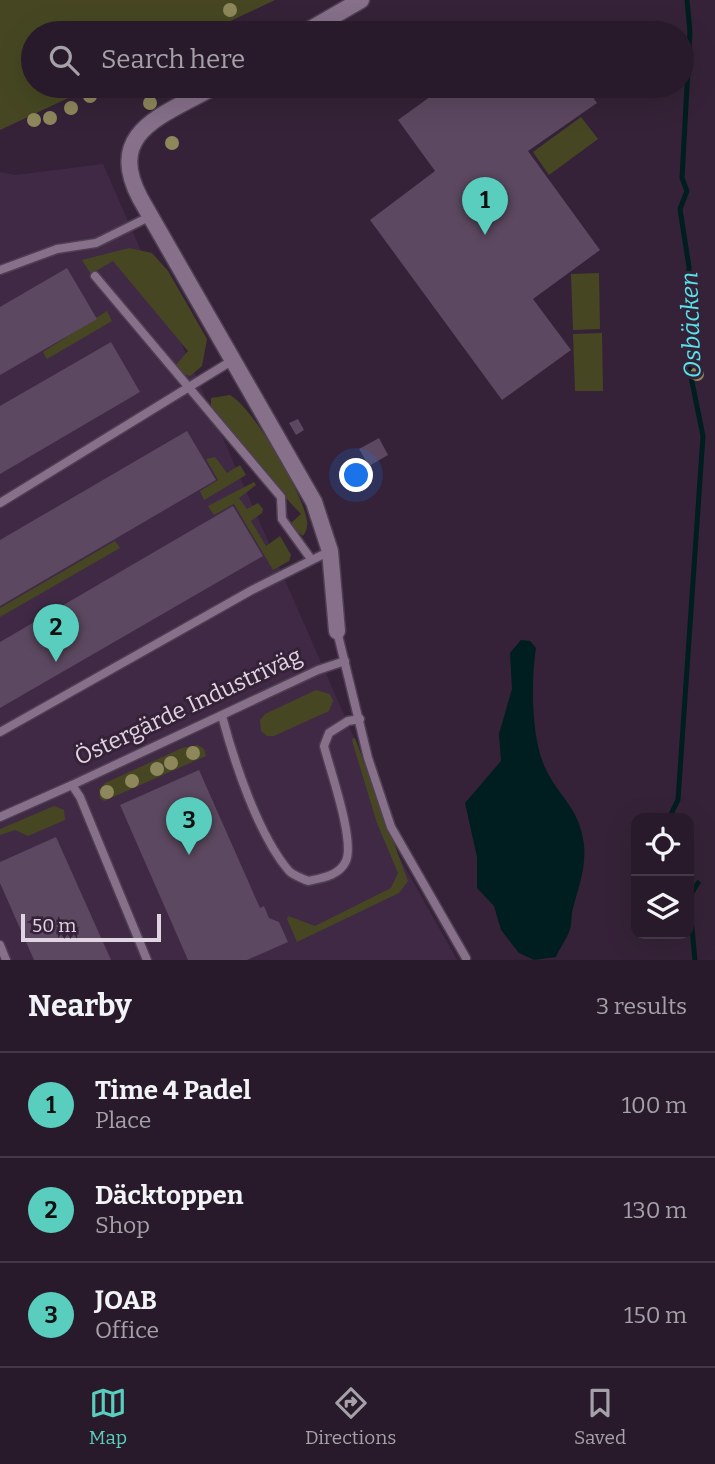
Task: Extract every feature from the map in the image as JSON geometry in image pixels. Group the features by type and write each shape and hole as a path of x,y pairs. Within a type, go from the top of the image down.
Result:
{"street":[{"path":"325,21 361,0"},
{"path":"194,98 149,124 132,140 127,166 132,182 150,216 314,502 330,551 337,631"}],"lane":[{"path":"0,270 57,249 96,243 150,216"},
{"path":"95,276 281,497 282,519 312,559"},
{"path":"0,503 233,360"},
{"path":"0,732 330,551"},
{"path":"337,631 368,758 391,827 466,958"},
{"name":"Östergärde Industriväg","path":"147,960 80,797 72,785 318,670 345,661"},
{"path":"222,716 248,797 271,842 290,872 308,881 331,876 346,861 347,842 324,746 329,733 348,721 360,719"},
{"path":"0,817 72,785"},
{"path":"0,945 6,960"}],"shaded area":[{"path":"103,164 358,747 384,830 457,960 0,960 0,172 16,175"},
{"path":"521,640 530,641 536,648 533,707 540,753 550,776 578,820 584,845 582,877 572,911 571,927 556,957 534,960 519,953 501,930 494,906 477,888 477,857 465,803 501,761 499,734 512,689 510,653"}],"green space":[{"path":"0,0 275,0 230,21 21,21 21,98 68,98 0,130"},
{"path":"581,117 598,139 549,175 533,152"},
{"path":"129,248 152,253 168,271 207,339 202,366 190,376 183,374 175,366 188,351 113,261 91,274 82,260"},
{"path":"599,273 600,329 573,330 571,274"},
{"path":"107,311 112,321 47,359 43,352"},
{"path":"602,333 603,391 575,391 573,334"},
{"path":"230,395 240,403 264,434 297,491 307,521 303,536 289,525 301,514 211,407 211,398"},
{"path":"215,457 227,473 240,465 246,475 204,500 200,491 218,480 206,459"},
{"path":"254,482 256,485 239,498 247,509 258,503 263,509 262,513 251,521 266,546 280,536 291,555 289,561 273,570 234,504 214,515 208,506"},
{"path":"115,541 120,548 0,617 0,608"},
{"path":"316,690 330,694 333,701 329,711 274,736 267,736 261,731 260,720 265,714"},
{"path":"355,738 408,881 399,893 297,942 288,916 315,926 391,888 398,873 377,823 353,744 352,739"},
{"path":"198,745 204,749 206,756 104,801 100,798 99,790 105,783 182,748"},
{"path":"54,806 64,810 65,820 28,836 15,830 0,835 0,829"}],"building":[{"path":"428,98 593,98 597,103 528,151 600,250 533,299 571,350 502,400 370,220 435,171 398,120"},
{"path":"67,268 97,319 0,375 0,307"},
{"path":"111,342 140,392 0,474 0,406"},
{"path":"298,419 304,430 296,435 289,423"},
{"path":"187,431 216,480 0,606 0,540"},
{"path":"379,438 388,455 369,466 359,449"},
{"path":"233,506 263,556 0,708 0,642"},
{"path":"199,770 260,908 264,906 269,918 279,922 288,942 247,960 188,960 120,805"},
{"path":"56,837 111,960 34,960 0,883 0,862"}],"waterway":[{"name":"Osbäcken","path":"687,0 689,21"},
{"name":"Osbäcken","path":"672,813 678,800 703,436 689,367 689,267 680,209 687,191 682,178 686,98"},
{"path":"694,889 698,883"},
{"name":"Osbäcken","path":"693,939 695,960"}],"place":[{"name":"Time 4 Padel","path":"485,235"},
{"name":"Däcktoppen","path":"56,662"},
{"name":"JOAB","path":"189,855"}]}
